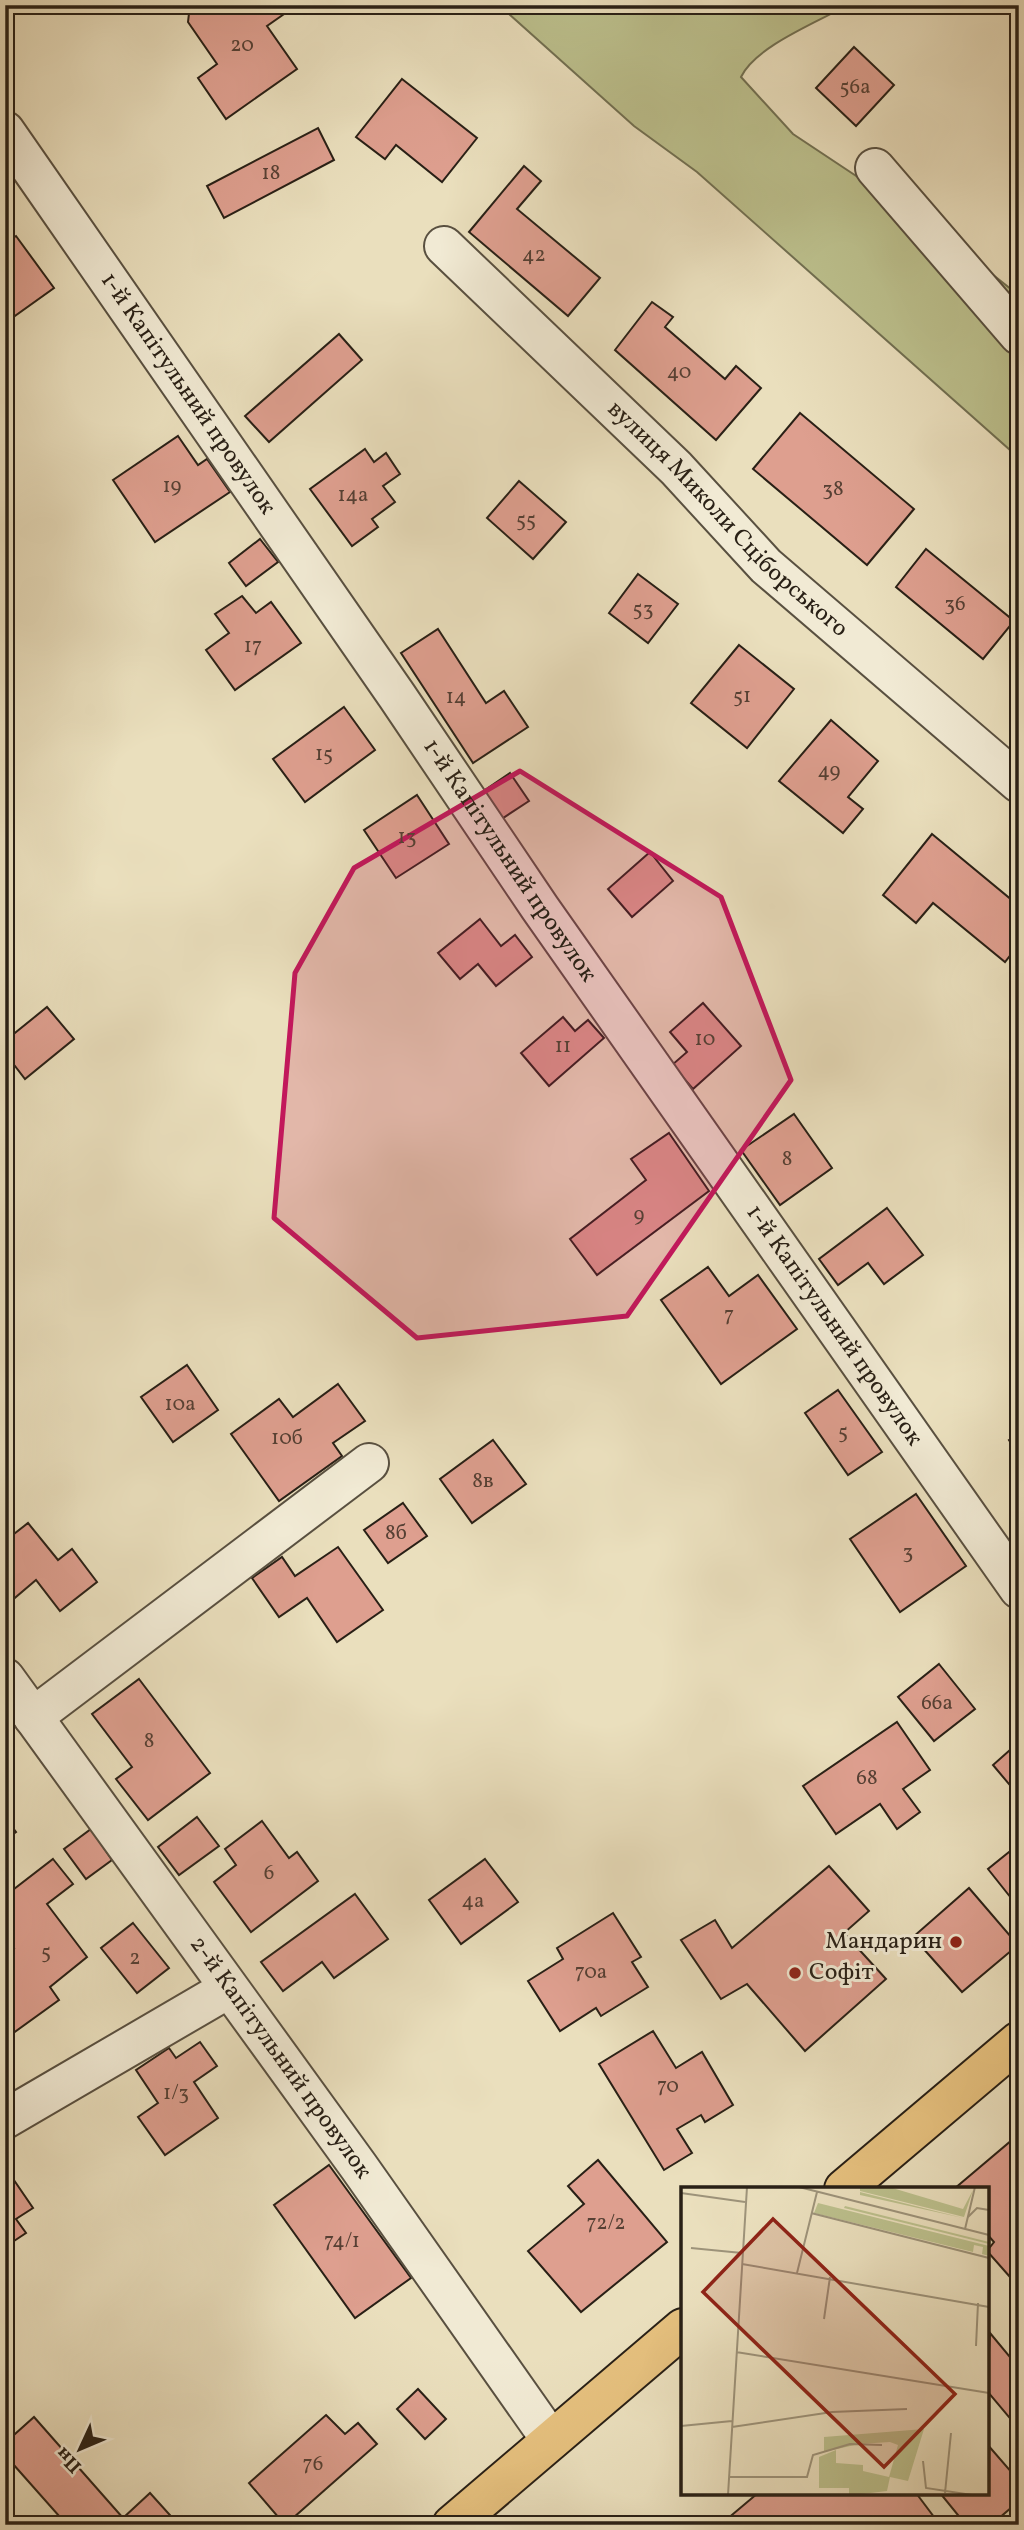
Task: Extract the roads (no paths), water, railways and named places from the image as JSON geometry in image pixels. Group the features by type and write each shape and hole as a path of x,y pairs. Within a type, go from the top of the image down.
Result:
{"highway":[{"path":"846,2187 1019,2040"},
{"path":"465,2521 551,2440 681,2330"}],"street":[{"name":"1-й Капітульний провулок","path":"5,131 572,954 1019,1589"},
{"path":"875,168 1019,335"},
{"name":"вулиця Миколи Сціборського","path":"444,246 676,468 766,566 1019,783"},
{"path":"33,1717 369,1463"},
{"name":"2-й Капітульний провулок","path":"5,1678 359,2167 551,2440"},
{"path":"5,2119 228,1989"}],"place":[{"name":"Мандарин","path":"956,1942"},
{"name":"Софіт","path":"795,1973"}]}
